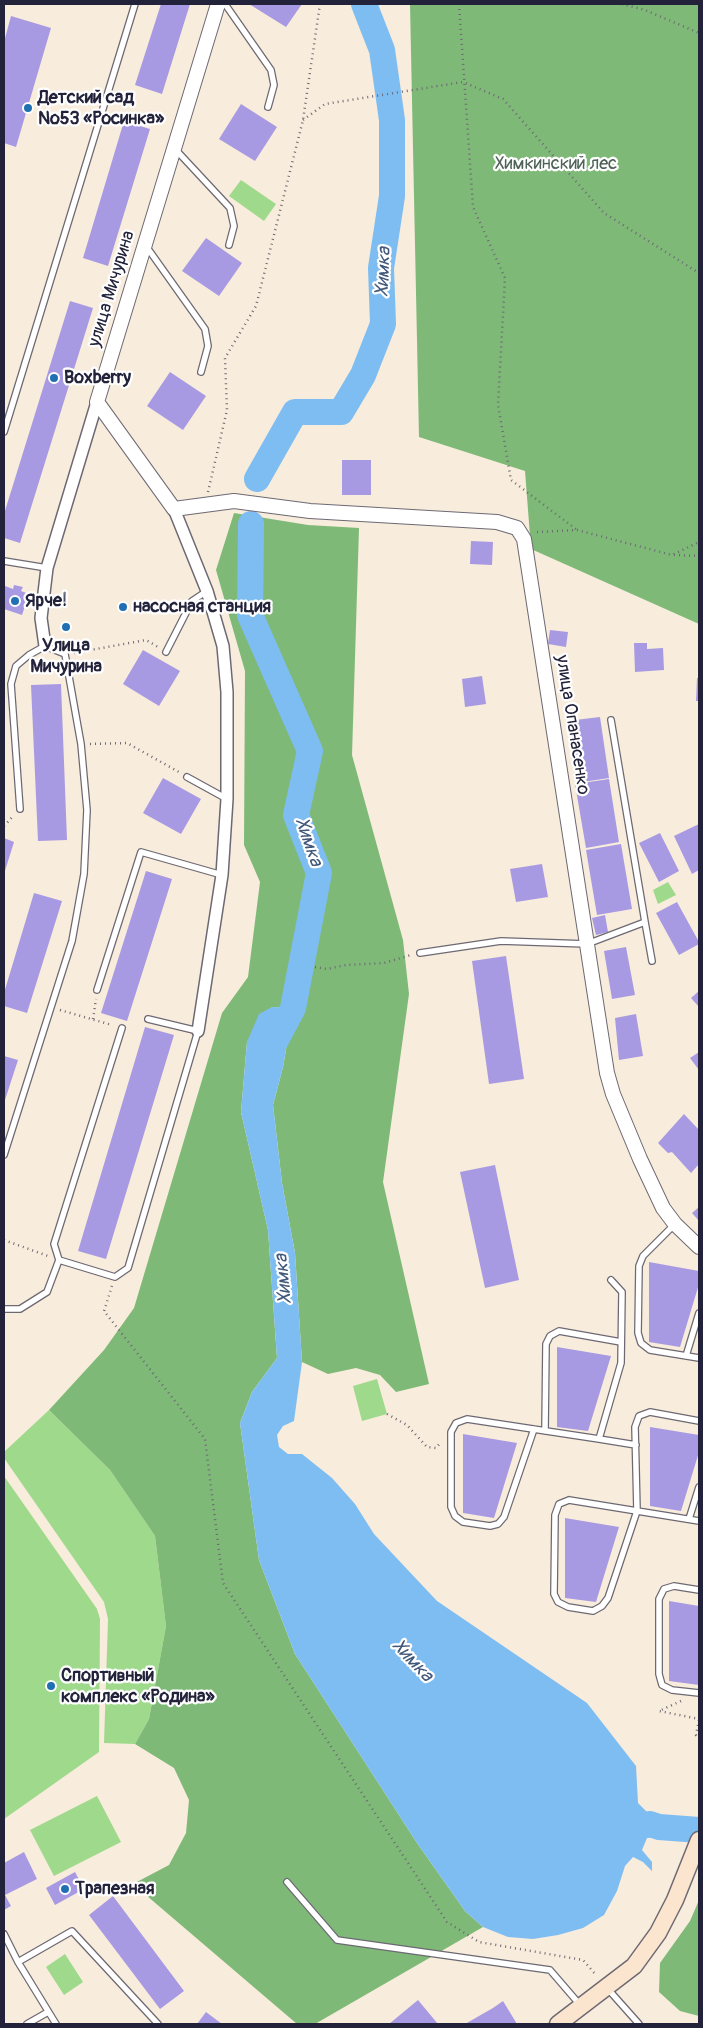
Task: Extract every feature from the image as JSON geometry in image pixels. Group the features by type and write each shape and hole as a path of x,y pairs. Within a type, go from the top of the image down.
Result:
{"main road":[{"path":"558,2024 582,2008 634,1966 658,1933 675,1900 699,1840"}],"street":[{"name":"улица Мичурина","path":"45,646 41,618 47,568 218,4"},
{"path":"97,402 174,509 207,591 224,656 227,692 227,799 222,875 198,1031"},
{"path":"174,509 234,501 310,511 497,522 517,528 520,533"},
{"name":"улица Опанасенко","path":"520,533 524,539 607,1073 613,1094 663,1208 675,1224 699,1247"}],"lane":[{"path":"4,432 135,4"},
{"path":"225,4 271,70 274,85 268,108"},
{"path":"174,149 230,208 234,226 229,245"},
{"path":"145,245 205,329 208,346 201,372"},
{"path":"4,561 47,568"},
{"path":"166,652 192,601 207,591"},
{"path":"4,1155 72,941 84,874 87,810 81,744 65,654 45,646 29,655 16,666 11,684 20,809"},
{"path":"611,720 652,960"},
{"path":"187,777 227,799"},
{"path":"97,990 141,852 222,875"},
{"path":"420,953 501,941 587,944 646,922"},
{"path":"59,1260 115,1277 128,1268 198,1031 148,1019"},
{"path":"4,1309 20,1309 47,1292 59,1260 54,1244 122,1028"},
{"path":"675,1224 642,1256 639,1266 638,1333 641,1343 650,1350 699,1358"},
{"path":"599,1439 621,1362 622,1292 611,1280"},
{"path":"686,1356 699,1313"},
{"path":"545,1431 546,1344 550,1336 558,1332 621,1342"},
{"path":"699,1421 650,1412 639,1416 635,1426 637,1511 608,1598 602,1606 592,1611 568,1607 558,1602 554,1594 554,1584 555,1515 559,1504 569,1500 637,1511 689,1519 699,1521"},
{"path":"534,1429 504,1517 498,1524 490,1526 463,1522 455,1516 451,1507 451,1432 456,1423 467,1419 534,1429 636,1445"},
{"path":"689,1519 699,1487"},
{"path":"699,1590 674,1586 664,1589 659,1599 659,1674 662,1685 672,1690 699,1693"},
{"path":"287,1882 337,1940 550,1970 582,2008"},
{"path":"18,1962 72,1931 158,2024"},
{"path":"4,1934 18,1962 56,2024"},
{"path":"606,1988 640,2024"},
{"path":"27,2024 48,2012"}],"path":[{"path":"205,505 227,410 225,358 256,306 303,120 320,4"},
{"path":"459,4 473,207 504,278 498,405 511,480 577,530"},
{"path":"622,4 645,10 699,33"},
{"path":"303,120 325,104 463,82 503,99 604,213 699,273"},
{"path":"520,533 577,530 672,555 699,556"},
{"path":"672,555 699,542"},
{"path":"65,654 146,640"},
{"path":"81,744 127,743 187,777"},
{"path":"4,826 20,809"},
{"path":"315,967 328,969 346,965 384,963 420,953"},
{"path":"93,1019 97,990"},
{"path":"51,1008 122,1028"},
{"path":"4,1240 59,1260"},
{"path":"115,1277 104,1311 205,1439 223,1583 447,1922 479,1942 583,1960 606,1988"},
{"path":"387,1414 407,1425 427,1447 436,1448 451,1432"},
{"path":"699,1693 659,1711 699,1719 696,1735 699,1738"}],"green space":[{"name":"Химкинский лес","path":"410,4 699,4 699,624 531,549 525,471 419,437"},
{"path":"241,180 276,204 264,221 229,196"},
{"path":"234,513 308,525 359,528 352,755 403,940 409,994 383,1182 429,1384 396,1392 380,1375 356,1368 328,1374 302,1362 295,1253 282,1183 273,1105 283,1067 293,1009 272,1007 247,1042 241,1112 268,1230 277,1358 252,1392 240,1423 259,1560 295,1654 417,1843 465,1911 483,1927 315,2024 297,2024 133,1884 169,1865 186,1833 189,1800 174,1768 135,1744 149,1719 166,1626 155,1536 110,1470 49,1410 104,1350 134,1308 222,1013 248,977 260,882 244,845 245,671 216,570"},
{"path":"668,882 676,895 658,904 653,890"},
{"path":"377,1379 387,1414 362,1421 353,1386"},
{"path":"49,1410 110,1470 155,1536 166,1626 149,1719 135,1744 104,1743 108,1619 104,1602 4,1458 4,1452"},
{"name":"Спортивный комплекс «Родина»","path":"4,1476 97,1609 100,1619 99,1752 4,1819"},
{"path":"97,1796 121,1842 54,1876 30,1830"},
{"path":"699,1900 699,2016 680,2011 659,1992 660,1963 690,1921"},
{"path":"65,1954 83,1982 64,1995 46,1967"}],"water":[{"path":"272,1007 293,1008 283,1067 273,1105 282,1183 295,1253 302,1362 294,1421 283,1426 277,1435 279,1447 288,1454 302,1454 332,1478 355,1504 374,1534 437,1601 587,1703 636,1766 638,1803 648,1813 689,1820 682,1835 647,1838 642,1850 652,1862 652,1871 643,1862 633,1857 625,1866 617,1891 604,1915 583,1928 533,1939 508,1937 483,1927 465,1911 417,1843 295,1654 259,1560 240,1423 252,1392 277,1358 268,1230 241,1112 247,1042 259,1014"}],"building":[{"path":"161,4 190,4 162,94 135,85"},
{"path":"249,4 302,4 286,27"},
{"path":"11,16 51,28 16,147 4,143 4,42"},
{"path":"241,104 277,127 255,161 219,139"},
{"path":"124,121 150,129 108,266 83,258"},
{"path":"206,238 242,263 219,296 182,271"},
{"path":"70,301 93,308 20,543 4,538 4,514"},
{"path":"170,372 206,396 183,430 147,406"},
{"path":"342,460 371,460 371,495 342,495"},
{"path":"471,541 493,542 492,565 470,564"},
{"name":"Ярче!","path":"14,585 23,587 21,591 29,594 22,615 4,609 5,586 13,589"},
{"path":"550,630 568,632 566,647 548,644"},
{"path":"634,643 647,643 647,649 663,648 664,670 635,672"},
{"path":"143,650 180,671 159,706 123,684"},
{"path":"482,676 486,704 465,707 462,679"},
{"path":"697,678 699,678 699,701 696,701"},
{"path":"61,684 67,840 38,841 31,685"},
{"path":"600,717 609,778 576,783 567,721"},
{"path":"163,778 201,799 181,834 143,813"},
{"path":"609,779 619,842 586,848 575,784"},
{"path":"699,824 699,870 692,874 674,836"},
{"path":"660,833 679,871 659,882 639,843"},
{"path":"4,838 14,842 4,874"},
{"path":"621,844 632,909 597,915 586,850"},
{"path":"542,864 548,897 516,902 510,869"},
{"path":"146,871 172,879 127,1021 101,1013"},
{"path":"34,893 62,901 27,1013 4,1006 4,993"},
{"path":"677,902 699,942 699,944 679,955 656,913"},
{"path":"605,915 608,932 596,935 592,918"},
{"path":"626,947 635,995 612,999 604,951"},
{"path":"506,956 524,1079 489,1084 472,961"},
{"path":"699,991 699,1007 691,998"},
{"path":"636,1014 643,1056 619,1060 615,1018"},
{"path":"145,1027 174,1035 106,1259 78,1251"},
{"path":"699,1052 699,1070 690,1058"},
{"path":"4,1056 18,1060 4,1103"},
{"path":"684,1114 699,1130 699,1164 691,1173 672,1152 668,1153 658,1143"},
{"path":"495,1165 519,1280 485,1288 460,1172"},
{"path":"699,1207 699,1221 692,1213"},
{"path":"649,1262 699,1271 699,1284 680,1347 649,1342"},
{"path":"557,1347 611,1356 588,1431 557,1427"},
{"path":"650,1427 699,1435 699,1452 681,1511 650,1506"},
{"path":"463,1434 517,1443 494,1518 463,1513"},
{"path":"565,1518 619,1527 596,1602 565,1598"},
{"path":"669,1601 699,1606 699,1685 669,1681"},
{"path":"24,1852 37,1879 5,1895 11,1906 4,1910 4,1863"},
{"name":"Трапезная","path":"75,1872 84,1889 55,1905 46,1888"},
{"path":"113,1896 184,1991 160,2009 89,1915"},
{"path":"418,2000 438,2024 389,2024"},
{"path":"503,2001 517,2024 465,2024 493,2008"},
{"path":"206,2012 222,2024 197,2024"}],"waterway":[{"name":"Химка","path":"257,479 295,412 341,412 363,375 383,324 381,268 392,196 392,120 382,50 364,4"},
{"name":"Химка","path":"251,524 250,615 310,751 296,815 319,873 293,1008 276,1040"},
{"name":"Химка","path":"650,1824 659,1827 699,1830"}],"place":[{"name":"Детский сад №53 «Росинка»","path":"28,108"},
{"name":"Boxberry","path":"54,378"},
{"name":"Ярче!","path":"15,601"},
{"name":"насосная станция","path":"123,607"},
{"name":"Улица Мичурина","path":"66,627"},
{"name":"Спортивный комплекс «Родина»","path":"51,1686"},
{"name":"Трапезная","path":"65,1889"}]}
